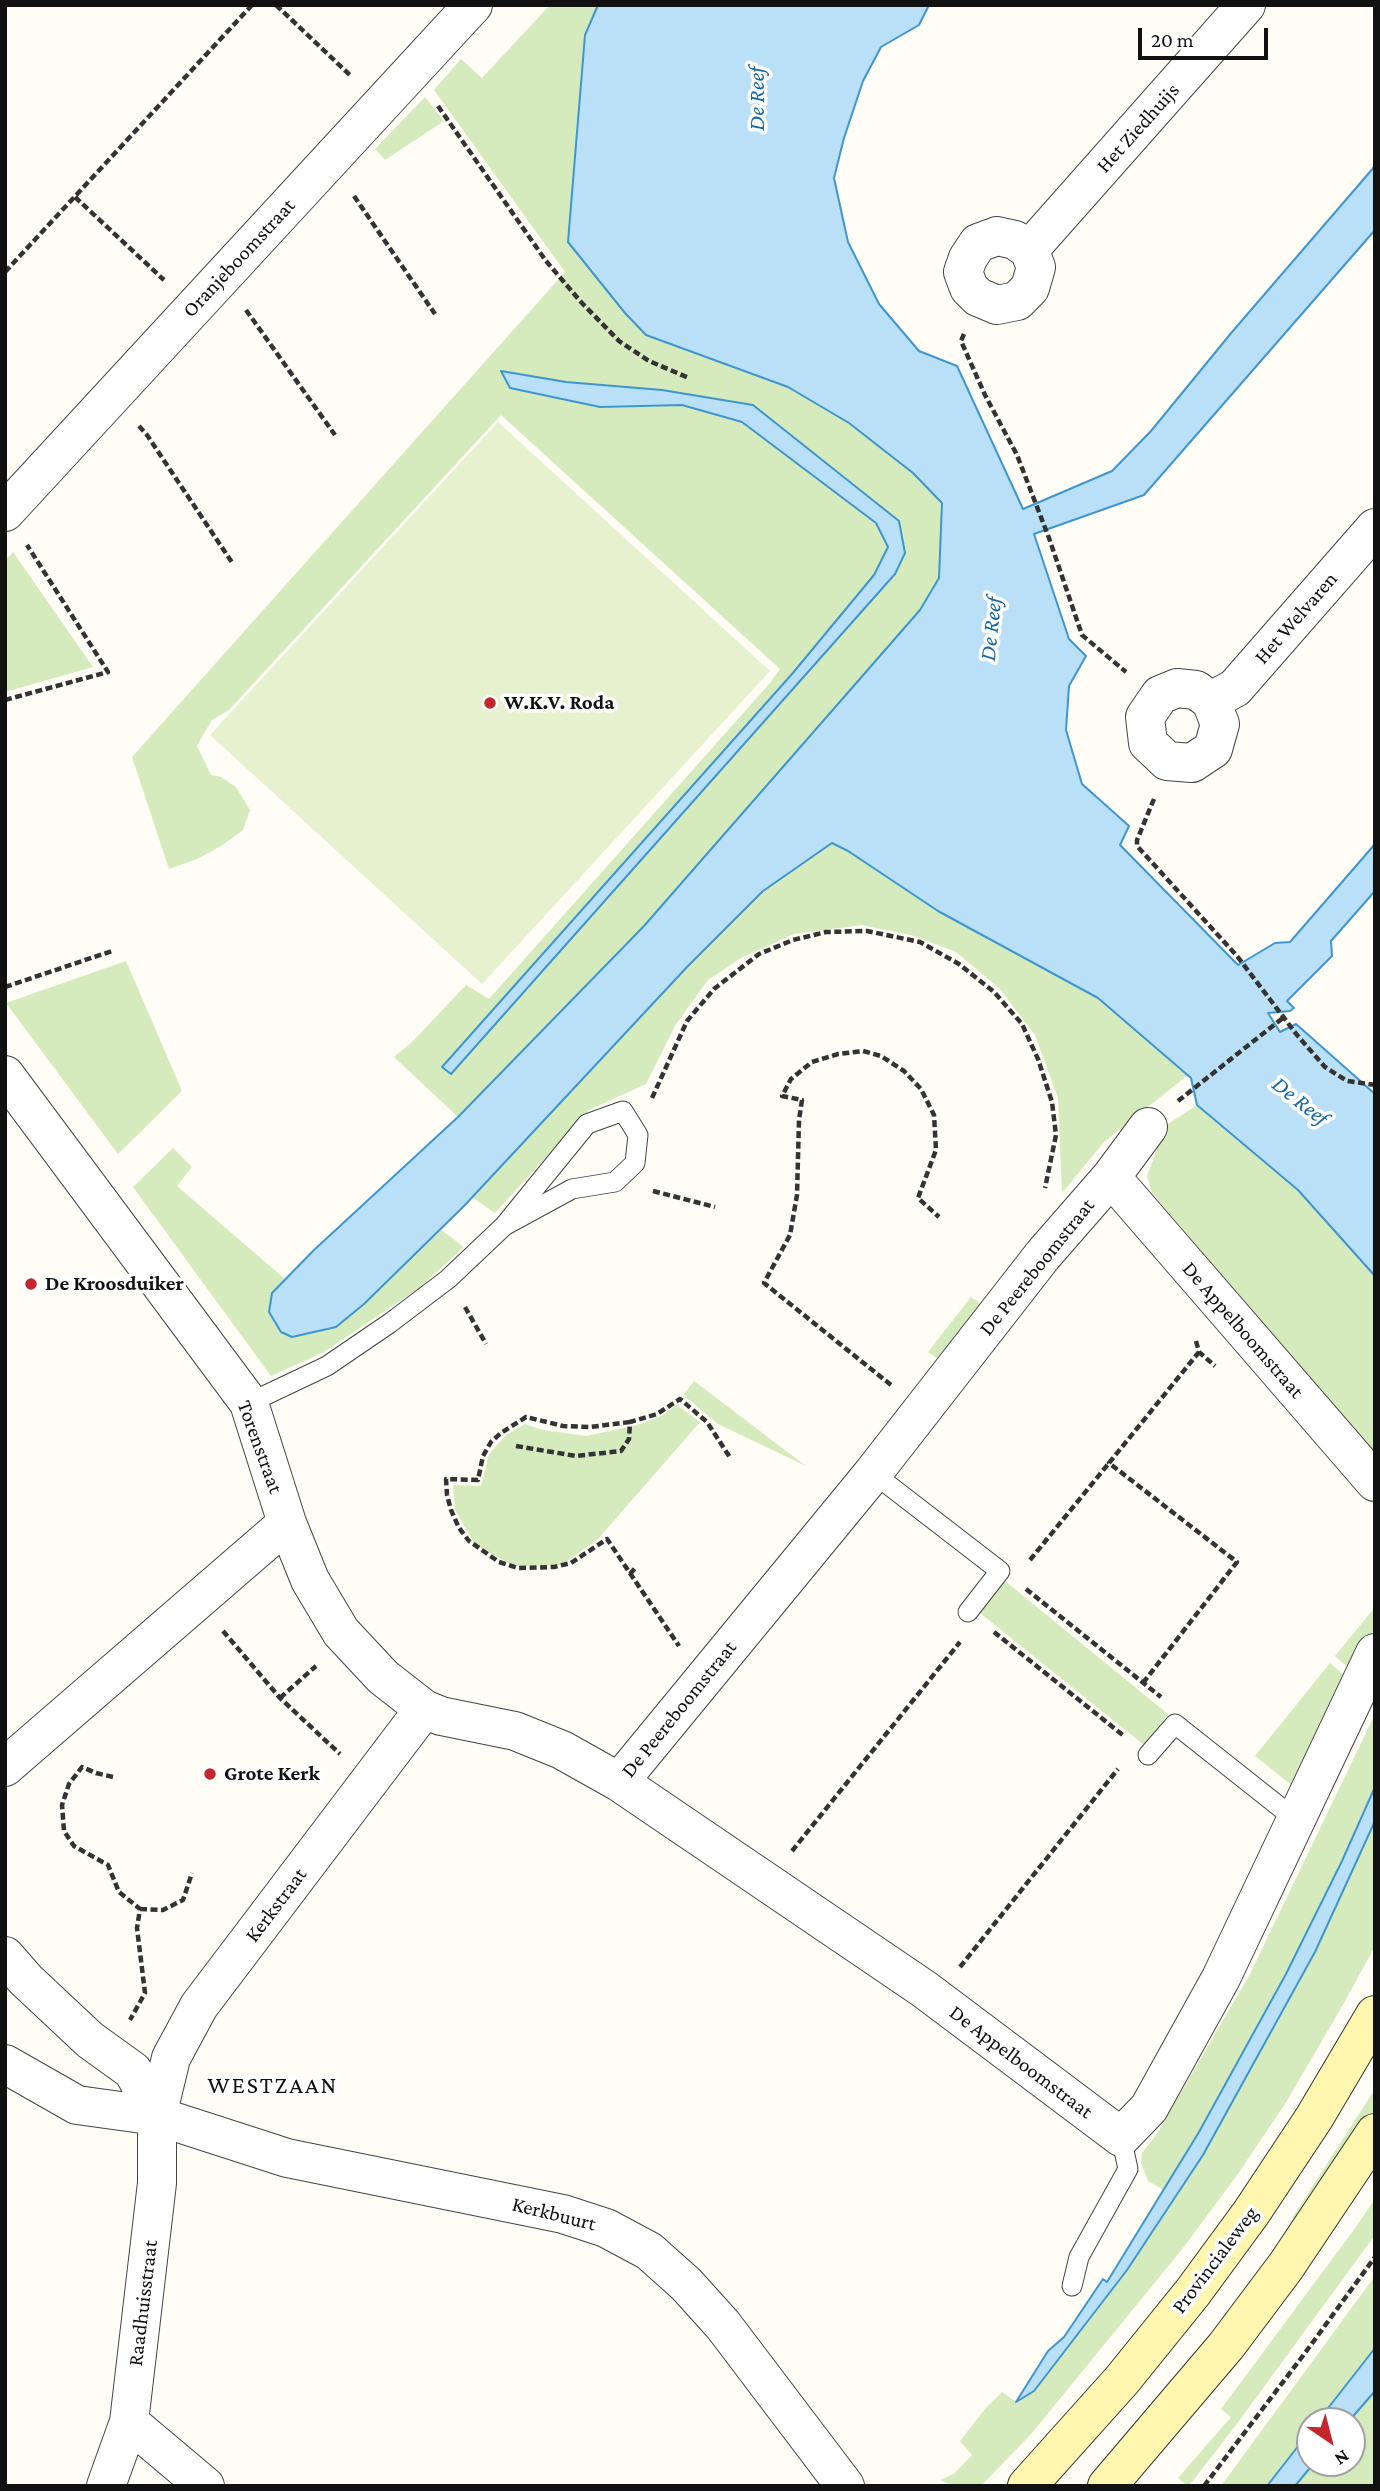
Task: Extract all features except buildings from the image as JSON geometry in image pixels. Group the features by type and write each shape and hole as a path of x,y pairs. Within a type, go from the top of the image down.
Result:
{"main road":[{"name":"Provincialeweg","path":"1027,2486 1122,2380 1193,2292 1251,2213 1314,2118 1375,2015"},
{"path":"1107,2486 1226,2346 1286,2266 1375,2133"}],"street":[{"name":"Oranjeboomstraat","path":"13,524 112,396 473,5"},
{"name":"Het Ziedhuijs","path":"1029,250 1246,5"},
{"name":"Het Welvaren","path":"1211,701 1235,688 1375,528"},
{"name":"Torenstraat","path":"5,1075 249,1404 287,1522 5,1767"},
{"name":"De Peereboomstraat","path":"287,1522 310,1580 341,1632 383,1678 424,1709 440,1716 514,1731 562,1750 619,1782 873,1473 1044,1255 1111,1177 1148,1127"},
{"name":"De Appelboomstraat","path":"1111,1177 1375,1482"},
{"path":"1121,2137 1149,2108 1221,1978 1375,1653"},
{"name":"Kerkstraat","path":"157,2116 171,2057 199,2006 424,1709"},
{"name":"De Appelboomstraat","path":"619,1782 936,1998 1121,2137"},
{"path":"5,1956 62,2014 109,2055 133,2071 157,2116"},
{"name":"Kerkbuurt","path":"5,2064 77,2105 157,2116 288,2158 563,2214 606,2228 628,2239 649,2251 686,2284 723,2325 845,2486"},
{"name":"Raadhuisstraat","path":"106,2486 129,2422 157,2183 157,2116"},
{"path":"129,2422 205,2486"}],"lane":[{"path":"249,1404 327,1366 448,1279 504,1226 587,1124 623,1111 638,1135 635,1163 615,1182 572,1189 504,1226"},
{"path":"873,1473 1007,1576 973,1616"},
{"path":"1142,1751 1175,1724 1295,1819"},
{"path":"1072,2286 1079,2257 1128,2169 1121,2137"}],"path":[{"path":"5,272 252,5"},
{"path":"276,5 381,104"},
{"path":"412,71 546,261 581,302 619,341 649,360 689,379"},
{"path":"329,161 435,314"},
{"path":"75,197 194,307"},
{"path":"223,276 335,435"},
{"path":"961,341 985,395 1017,455 1082,635 1118,667"},
{"path":"112,396 147,435 233,564"},
{"path":"5,700 108,672 13,524"},
{"path":"1152,804 1137,846 1237,956 1325,1066 1347,1081 1375,1085"},
{"path":"638,1135 657,1084 688,1021 713,989 759,954 793,940 826,932 867,931 920,942 959,964 994,992 1022,1024 1038,1059 1052,1102 1056,1135 1044,1192"},
{"path":"5,987 111,951"},
{"path":"1185,1095 1284,1017"},
{"path":"901,1376 892,1386 764,1283 790,1235 797,1195 802,1100 782,1096 791,1079 812,1062 838,1054 863,1051 881,1056 904,1071 921,1089 934,1115 936,1150 918,1198 939,1217"},
{"path":"615,1182 715,1207"},
{"path":"448,1279 486,1344"},
{"path":"837,1342 842,1337"},
{"path":"1175,1724 1173,1707 1007,1576 1109,1463 1199,1352"},
{"path":"684,1653 607,1539 571,1563 554,1567 518,1568 499,1562 469,1541 459,1528 451,1510 446,1479 478,1480 483,1456 491,1443 526,1417 563,1426 590,1427 630,1422 657,1414 680,1399 707,1422 731,1459"},
{"path":"516,1446 576,1456 621,1451 629,1438 630,1422"},
{"path":"1109,1463 1237,1562 1143,1683"},
{"path":"630,1574 636,1567"},
{"path":"766,1882 973,1616 1142,1751 1045,1858 936,1998"},
{"path":"216,1623 279,1698 369,1781"},
{"path":"279,1698 325,1658"},
{"path":"113,1777 82,1767 69,1784 62,1805 64,1830 74,1846 108,1865 118,1892 140,1909 163,1910 184,1900 192,1873"},
{"path":"109,2055 145,1993 137,1928 140,1909"},
{"path":"1205,2486 1375,2257"}],"green space":[{"path":"550,5 598,5 585,35 568,242 646,335 788,387 849,423 913,473 942,503 939,578 920,610 644,926 458,1117 394,1057 412,1042 466,985 489,999 780,669 501,415 229,710 212,720 197,746 211,775 221,777 236,787 250,810 243,830 197,859 169,869 132,757 565,272 434,90 461,59 482,78","holes":["502,372 753,405 899,521 905,553 895,574 451,1073 442,1067 792,674 874,575 889,547 876,523 742,422 682,405 600,407 511,388"]},
{"path":"425,97 444,121 385,160 375,149"},
{"name":"W.K.V. Roda","path":"498,422 770,671 482,984 210,735"},
{"path":"13,552 93,667 5,692 5,561"},
{"path":"832,843 938,911 1098,998 1188,1075 1104,1142 1062,1193 1058,1098 1035,1035 1000,989 956,952 914,936 862,925 794,934 741,958 708,980 676,1024 646,1084 589,1110 495,1213 472,1197 687,967 763,891"},
{"path":"126,961 182,1091 118,1154 6,1003"},
{"path":"1197,1105 1298,1190 1375,1276 1375,1454 1152,1193 1147,1176 1159,1143 1153,1134"},
{"path":"173,1148 192,1167 177,1186 286,1280 269,1312 336,1327 440,1229 464,1247 419,1288 324,1352 271,1376 133,1187"},
{"path":"971,1297 985,1306 941,1361 928,1352"},
{"path":"694,1381 806,1466 718,1424 683,1395"},
{"path":"677,1405 700,1422 598,1539 562,1565 514,1566 475,1545 455,1510 453,1485 481,1486 489,1454 506,1435 525,1424 543,1430 586,1436 637,1425 661,1416"},
{"path":"1005,1581 1168,1714 1144,1745 980,1613"},
{"path":"1375,1607 1375,1627 1352,1671 1335,1656"},
{"path":"1330,1663 1351,1681 1299,1791 1255,1756"},
{"path":"1375,1714 1375,1787 1362,1818 1286,1974 1164,2190 1148,2181 1141,2163 1142,2153 1156,2135 1250,1974"},
{"path":"1375,1821 1375,1946 1285,2104 1183,2248 1032,2433 981,2486 954,2486 940,2480 954,2474 972,2455 960,2441 985,2409 1002,2392 1016,2402 1034,2391 1127,2270"},
{"path":"1375,2089 1375,2109 1300,2225 1292,2218"},
{"path":"1375,2199 1375,2235 1239,2421 1187,2486 1178,2478 1231,2417 1221,2409"},
{"path":"1375,2276 1375,2348 1329,2407 1296,2407 1296,2449 1267,2486 1221,2486"},
{"path":"1375,2391 1375,2486 1295,2486 1302,2477 1366,2477 1366,2407 1361,2407"}],"water":[{"name":"De Reef","path":"598,5 929,5 919,25 881,47 863,81 834,178 848,242 879,304 919,351 957,366 1023,509 1112,471 1151,431 1375,166 1375,230 1144,495 1034,534 1069,639 1086,656 1069,686 1066,730 1082,784 1129,826 1120,845 1238,965 1275,943 1290,942 1375,844 1375,891 1331,941 1332,956 1287,1001 1294,1008 1290,1011 1268,1013 1280,1032 1296,1024 1375,1094 1375,1276 1298,1190 1197,1105 1191,1078 1098,998 938,911 832,843 763,891 687,967 464,1206 364,1304 336,1327 292,1337 281,1332 269,1312 272,1293 314,1250 458,1117 644,926 920,610 939,578 942,503 913,473 849,423 788,387 646,335 568,242 585,35"},
{"path":"501,371 566,382 662,390 753,405 899,521 905,553 895,574 451,1074 442,1067 792,674 874,575 888,547 876,523 742,422 682,405 600,407 510,388"},
{"path":"1375,1787 1375,1821 1315,1952 1203,2155 1127,2270 1034,2391 1016,2402 1048,2351 1064,2337 1103,2279 1107,2282 1199,2132 1286,1974"},
{"path":"1375,2348 1375,2391 1361,2407 1329,2407"},
{"path":"1296,2449 1296,2477 1302,2477 1295,2486 1267,2486"}],"place":[{"name":"W.K.V. Roda","path":"490,703"},
{"name":"De Kroosduiker","path":"31,1284"},
{"name":"Grote Kerk","path":"210,1774"}],"district":[{"name":"WESTZAAN","path":"273,2086"}]}
